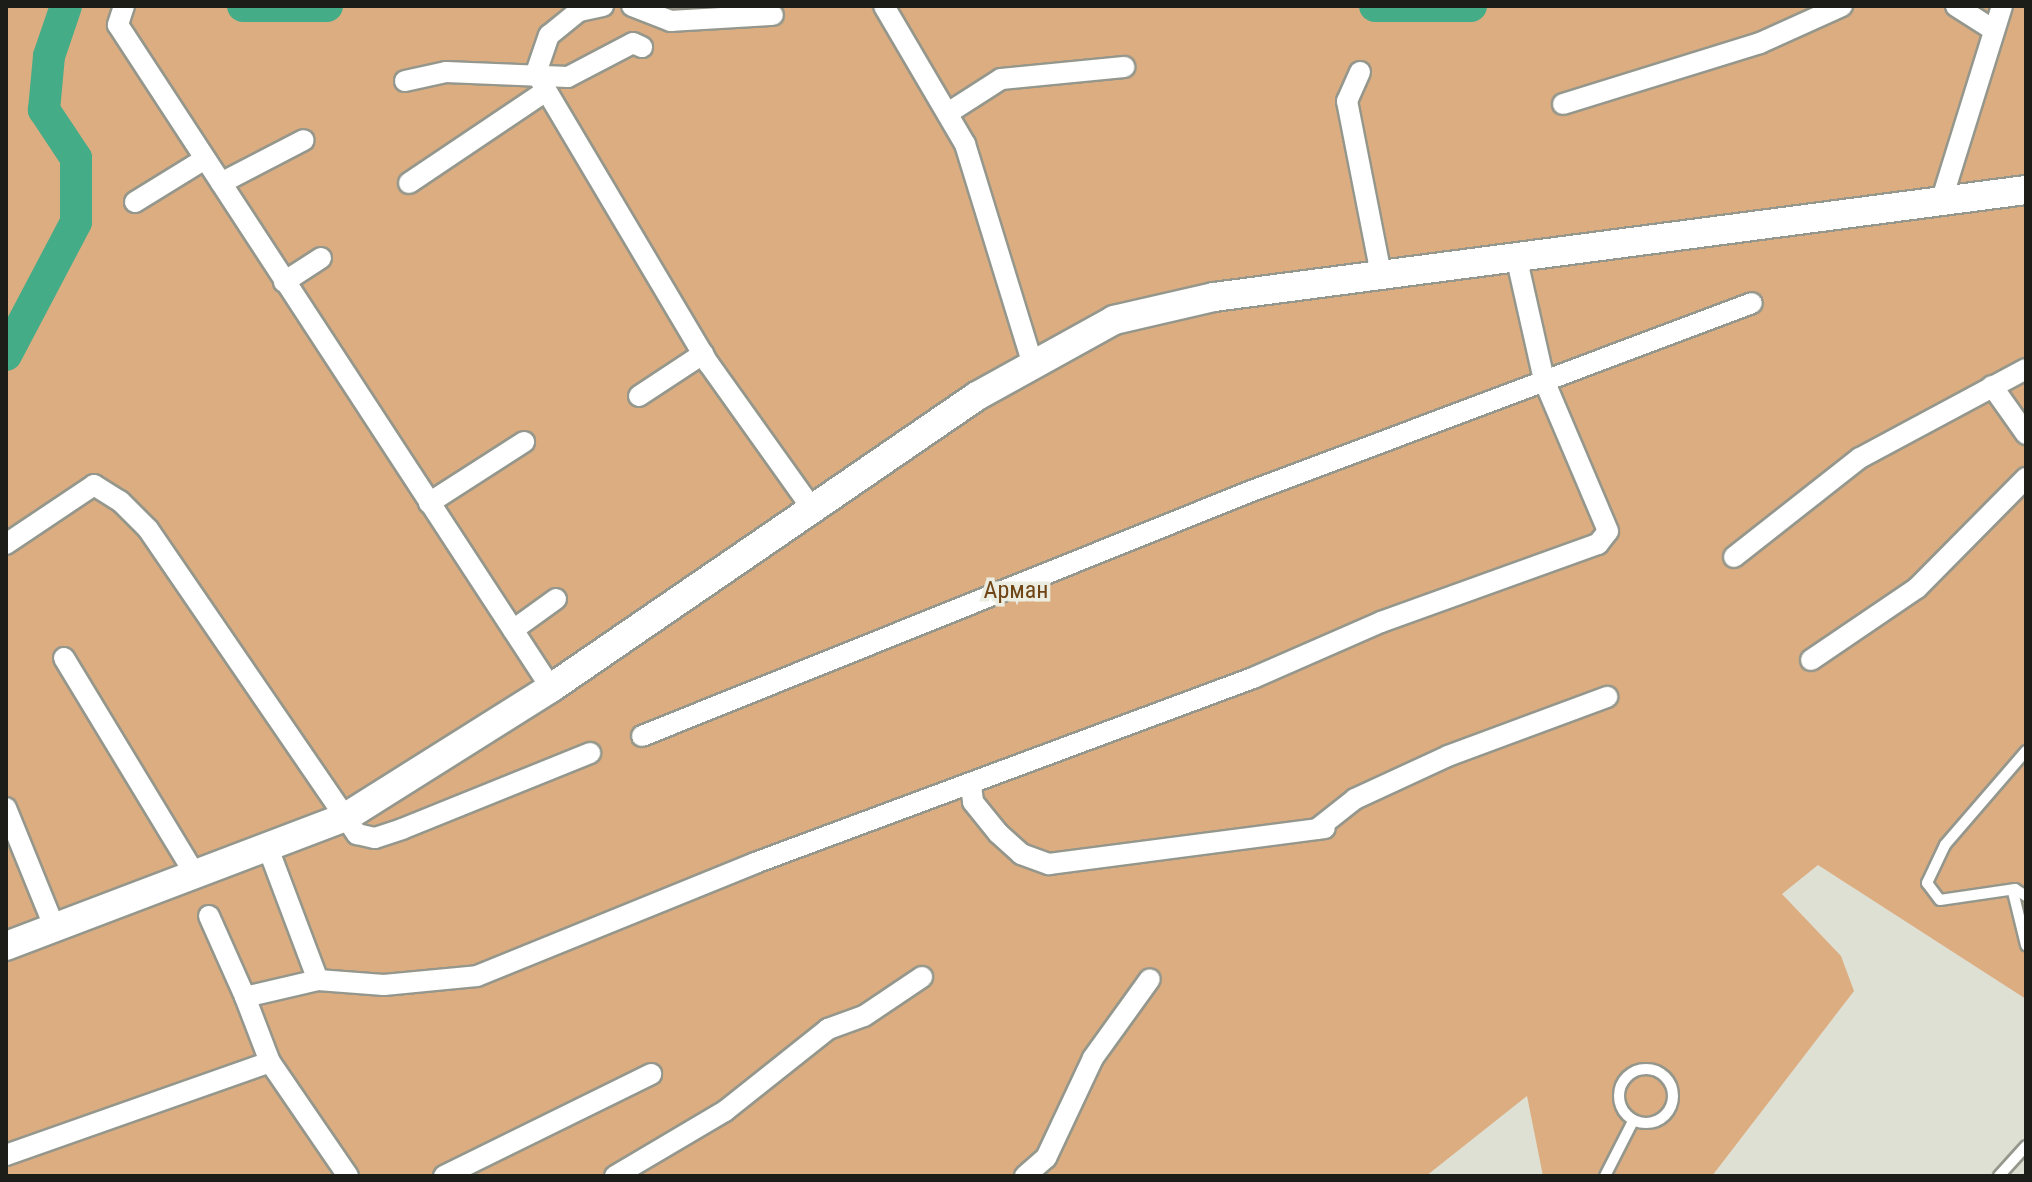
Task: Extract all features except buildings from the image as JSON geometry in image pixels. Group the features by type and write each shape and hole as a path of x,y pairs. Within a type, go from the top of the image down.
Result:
{"street":[{"path":"124,6 118,25 551,688"},
{"path":"603,6 579,11 549,35 536,73 703,354 813,510"},
{"path":"632,6 671,21 773,15"},
{"path":"884,6 965,144 1032,362"},
{"path":"1563,104 1760,43 1842,6"},
{"path":"1956,6 1992,29"},
{"path":"1941,202 1992,29 2002,6"},
{"path":"405,81 446,72 500,79 536,73 579,75 633,43 642,47"},
{"path":"948,113 1001,79 1124,67"},
{"path":"1360,72 1347,101 1382,279"},
{"path":"409,183 546,91"},
{"path":"221,183 304,140"},
{"path":"135,202 205,159"},
{"path":"6,946 346,817 551,688 1032,362 1129,317 1214,297 1382,279 2026,190"},
{"path":"284,282 321,258"},
{"path":"245,997 318,980 384,985 477,976 1598,544 1608,531 1544,380 1517,260"},
{"path":"642,736 1544,380 1752,303"},
{"path":"639,396 703,354"},
{"path":"1734,557 1815,487 2026,369"},
{"path":"1992,386 2026,434"},
{"path":"429,503 524,442"},
{"path":"1811,660 1917,588 2026,478"},
{"path":"6,544 94,485 120,501 148,529 357,834 375,838 590,753"},
{"path":"513,630 556,599"},
{"path":"64,658 195,874"},
{"path":"971,785 973,802 998,833 1021,854 1049,864 1321,829 1355,799 1448,756 1607,697"},
{"path":"6,808 54,926"},
{"path":"268,848 318,980"},
{"path":"209,916 270,1062 348,1176"},
{"path":"615,1176 725,1111 828,1029 864,1016 922,977"},
{"path":"1025,1176 1046,1158 1093,1058 1150,979"},
{"path":"6,1155 270,1062"},
{"path":"444,1176 651,1074"}],"lane":[{"path":"2026,751 1945,845 1927,883 1940,900 2013,892 2026,896"},
{"path":"2013,892 2026,945"},
{"path":"1653,1065 1672,1085 1672,1101 1655,1121 1632,1123 1623,1113 1623,1088 1653,1065"},
{"path":"1605,1176 1632,1123"},
{"path":"1999,1176 2026,1146"}],"green space":[{"name":"Арман","path":"6,6 2026,6 2026,999 1818,865 1782,894 1841,956 1854,991 1712,1176 1543,1176 1527,1096 1426,1176 6,1176"}],"waterway":[{"path":"6,355 76,222 76,158 44,110 49,56 66,6"},
{"path":"243,6 327,6"},
{"path":"1375,6 1471,6"}]}
